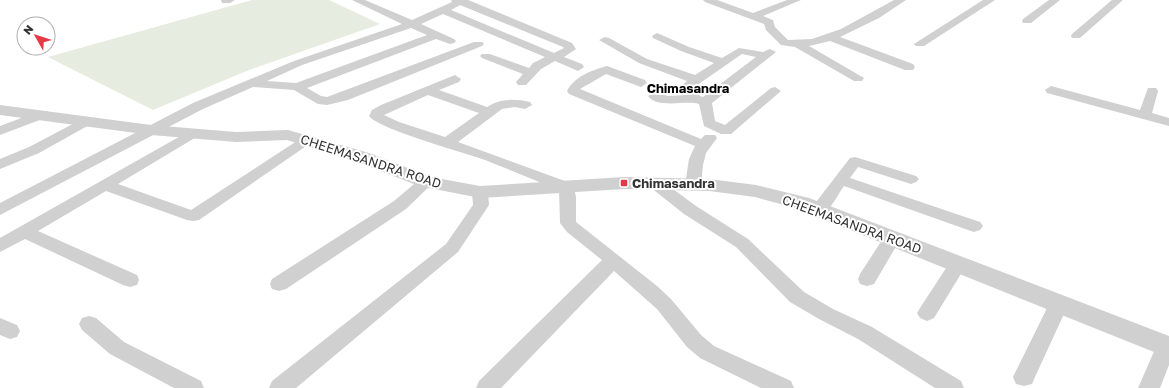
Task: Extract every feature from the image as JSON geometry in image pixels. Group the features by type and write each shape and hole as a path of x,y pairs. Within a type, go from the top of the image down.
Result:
{"street":[{"path":"357,0 450,41"},
{"path":"0,210 198,106 250,83 330,51 414,24 460,0 568,45 570,49 537,66 522,82"},
{"path":"708,0 769,22 770,28 785,43"},
{"path":"754,16 796,0"},
{"path":"654,96 667,100 700,100 785,43 807,44 831,37 901,0"},
{"path":"920,44 990,0"},
{"path":"1027,20 1055,0"},
{"path":"1076,36 1118,0"},
{"path":"443,10 578,67"},
{"path":"250,83 297,87 437,35"},
{"path":"657,36 685,49 723,62"},
{"path":"831,37 909,67"},
{"path":"605,40 643,61 697,80"},
{"path":"297,87 318,100 327,101 343,97 478,44"},
{"path":"797,44 858,78"},
{"path":"764,56 742,50 686,88 700,100 709,123 726,131 775,91"},
{"path":"486,56 531,73"},
{"path":"641,83 607,70 600,72 576,85 573,91 702,144"},
{"path":"455,79 386,108 377,113 376,116 394,125 448,142 566,187 568,202 566,216 568,224 664,304 694,341 707,352 783,388"},
{"path":"1051,90 1169,122"},
{"path":"428,91 489,112"},
{"path":"1145,116 1152,91"},
{"path":"448,142 498,105 504,103 525,105"},
{"name":"CHEEMASANDRA ROAD","path":"0,110 151,130 236,137 288,135 369,160 426,182 480,192 624,184 709,185 756,191 802,203 1168,347"},
{"path":"0,131 40,115"},
{"path":"0,164 34,150 86,121"},
{"path":"693,185 694,171 702,144 720,129"},
{"path":"0,246 193,133"},
{"path":"106,185 193,216 308,140"},
{"path":"819,210 855,162 911,179"},
{"path":"841,180 974,226"},
{"path":"279,284 400,205 426,182"},
{"path":"656,184 690,210 742,243 780,283 797,297 826,314 865,333 953,388"},
{"path":"280,388 452,248 481,205 480,192"},
{"path":"24,232 130,280"},
{"path":"867,279 892,238"},
{"path":"487,388 613,260"},
{"path":"926,313 958,264"},
{"path":"1024,377 1058,303"},
{"path":"89,324 116,348 192,388"},
{"path":"1149,388 1168,347"}],"shaded area":[{"path":"252,0 329,0 380,24 249,70 153,110 48,57"}],"place":[{"name":"Chimasandra","path":"624,183"}],"district":[{"name":"Chimasandra","path":"688,88"}]}
